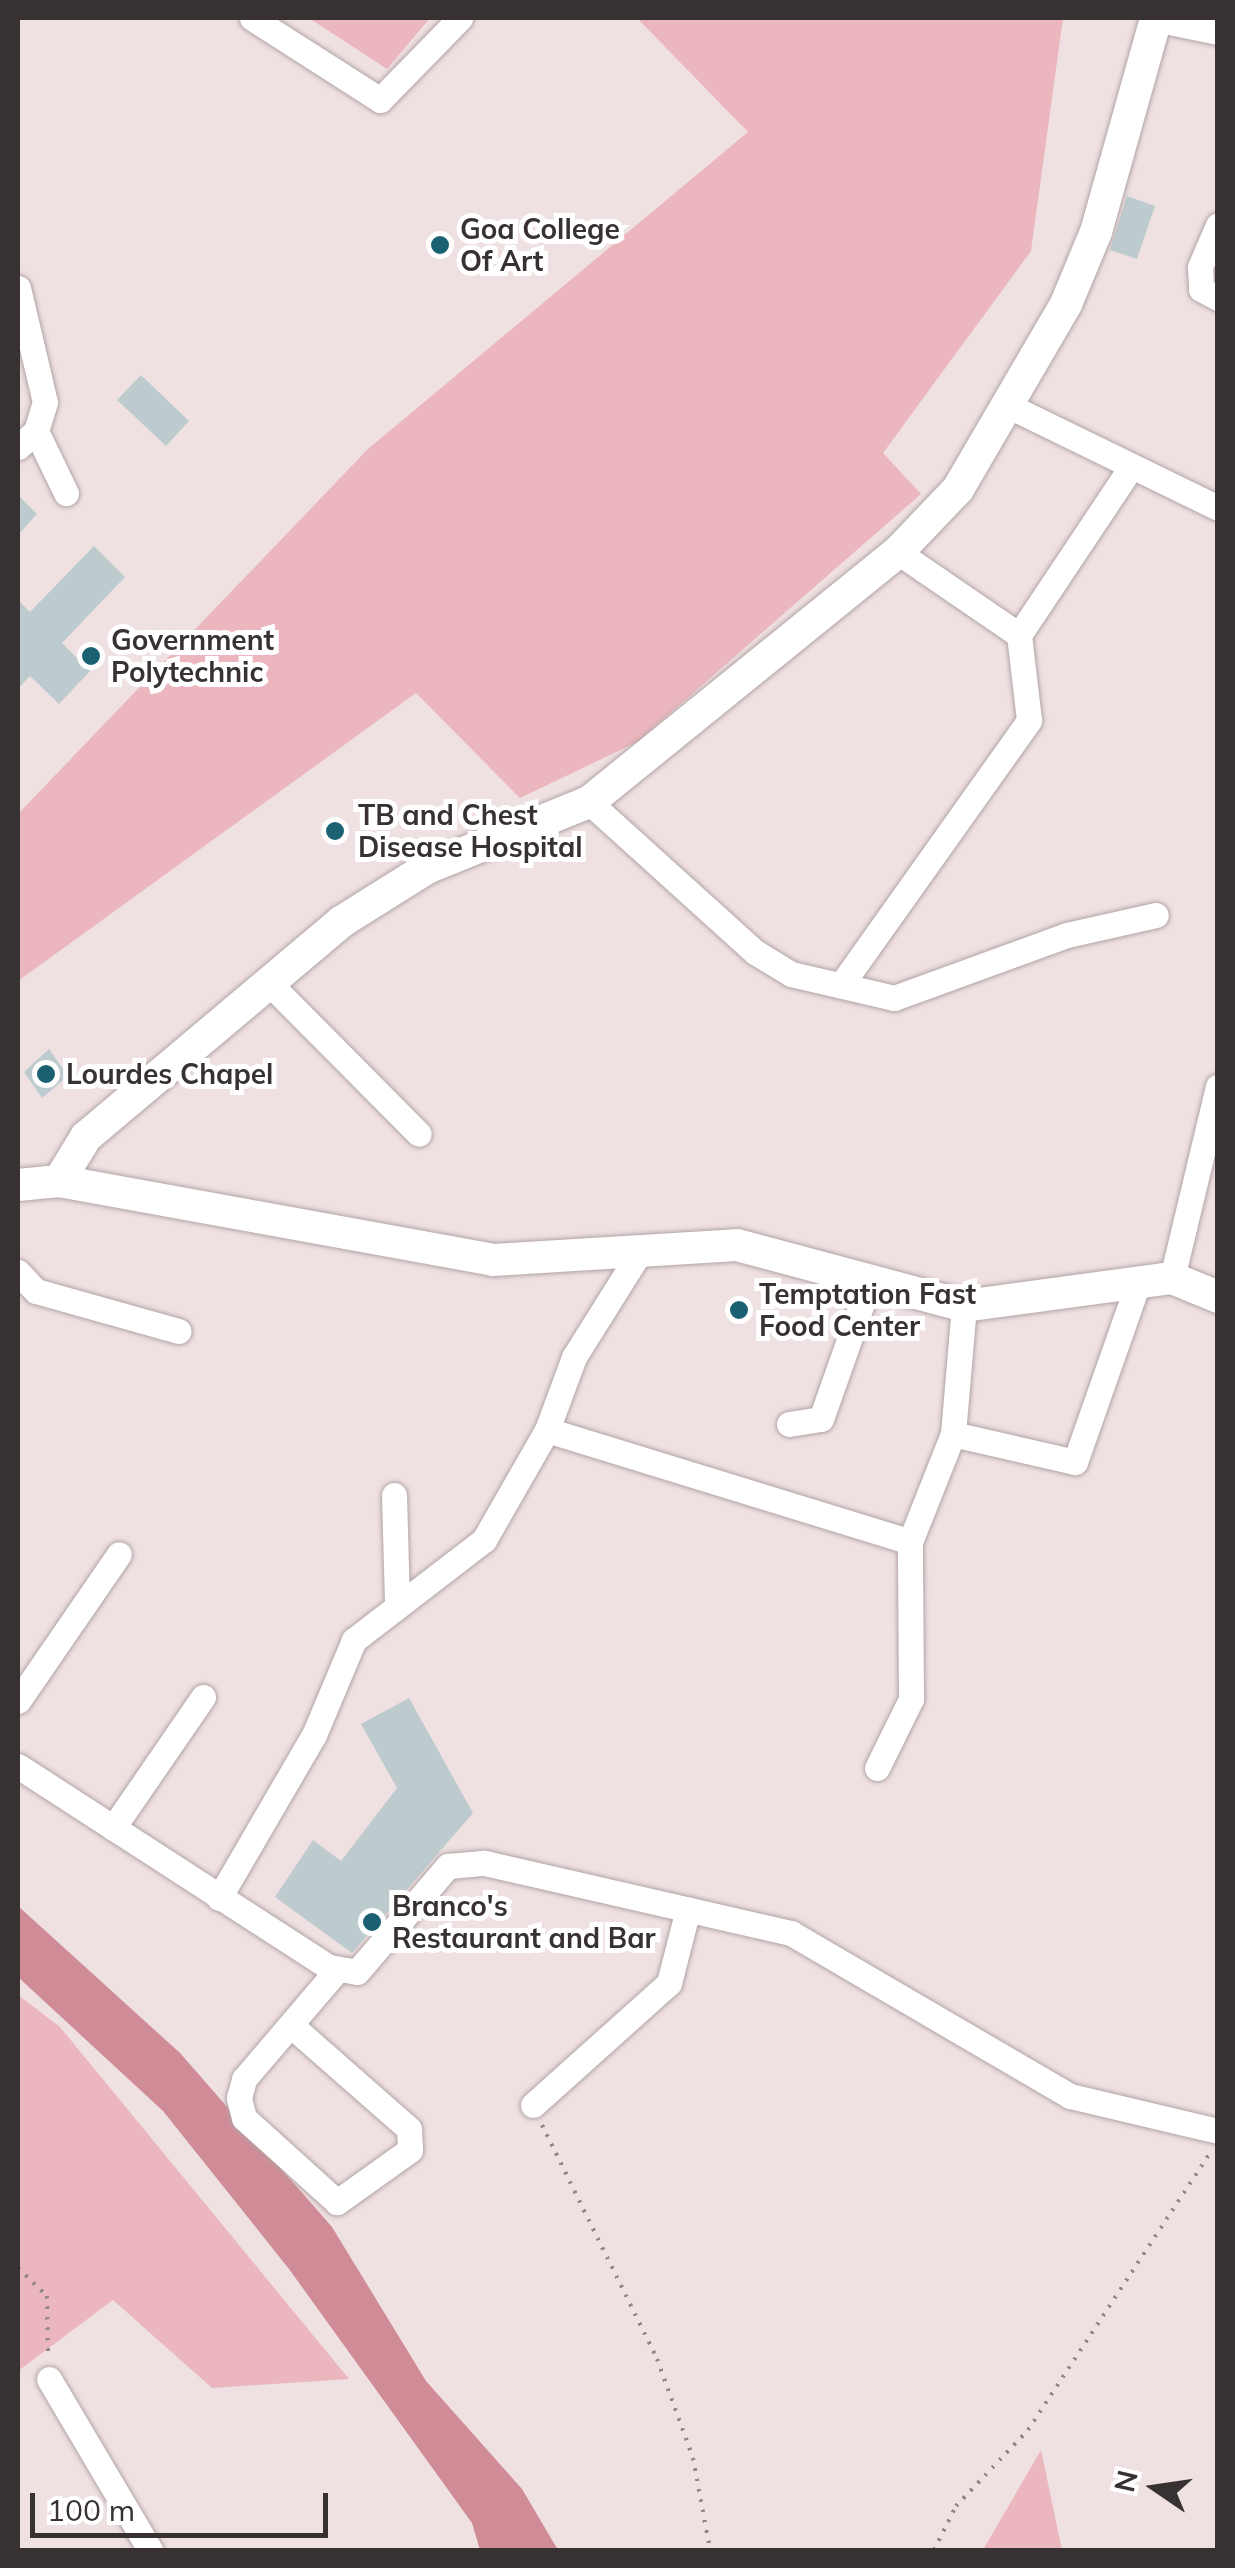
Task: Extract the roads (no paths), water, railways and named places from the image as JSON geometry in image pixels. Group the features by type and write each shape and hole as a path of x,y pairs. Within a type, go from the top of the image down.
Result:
{"main road":[{"path":"59,1181 86,1136 341,922 427,868 589,802 898,552 958,489 1011,407 1096,232 1156,18"},
{"path":"18,1185 59,1181 493,1260 737,1245 964,1306 1156,1279 1218,1297"}],"street":[{"path":"252,18 380,100 460,18"},
{"path":"1156,18 1218,32"},
{"path":"1218,225 1200,267 1201,289 1218,298"},
{"path":"18,288 46,402 27,439 66,493"},
{"path":"1011,407 1130,470 1218,508"},
{"path":"841,985 1029,720 1019,635 1130,470"},
{"path":"898,552 1019,635"},
{"path":"589,802 755,952 791,974 894,998 1067,935 1156,915"},
{"path":"270,984 419,1134"},
{"path":"953,1434 1075,1462 1156,1279 1218,1086"},
{"path":"219,1898 314,1735 354,1640 397,1602 468,1560 547,1430 574,1357 640,1250"},
{"path":"18,1272 36,1292 178,1331"},
{"path":"789,1424 821,1419 870,1282"},
{"path":"877,1768 911,1699 910,1542 953,1434 964,1306"},
{"path":"547,1430 910,1542"},
{"path":"394,1494 397,1602"},
{"path":"18,1701 119,1554"},
{"path":"113,1828 203,1698"},
{"path":"18,1766 219,1898 338,1969 357,1972 448,1866 485,1863 792,1933 1070,2096 1218,2131"},
{"path":"533,2106 669,1982 688,1909"},
{"path":"294,2026 409,2129 410,2150 337,2202 244,2118 239,2098 244,2079 294,2026 338,1969"},
{"path":"48,2379 150,2550"}],"place":[{"name":"Goa College Of Art","path":"440,245"},
{"name":"Government Polytechnic","path":"91,656"},
{"name":"TB and Chest Disease Hospital","path":"335,831"},
{"name":"Lourdes Chapel","path":"46,1074"},
{"name":"Temptation Fast Food Center","path":"739,1310"},
{"name":"Branco's Restaurant and Bar","path":"372,1922"}]}
